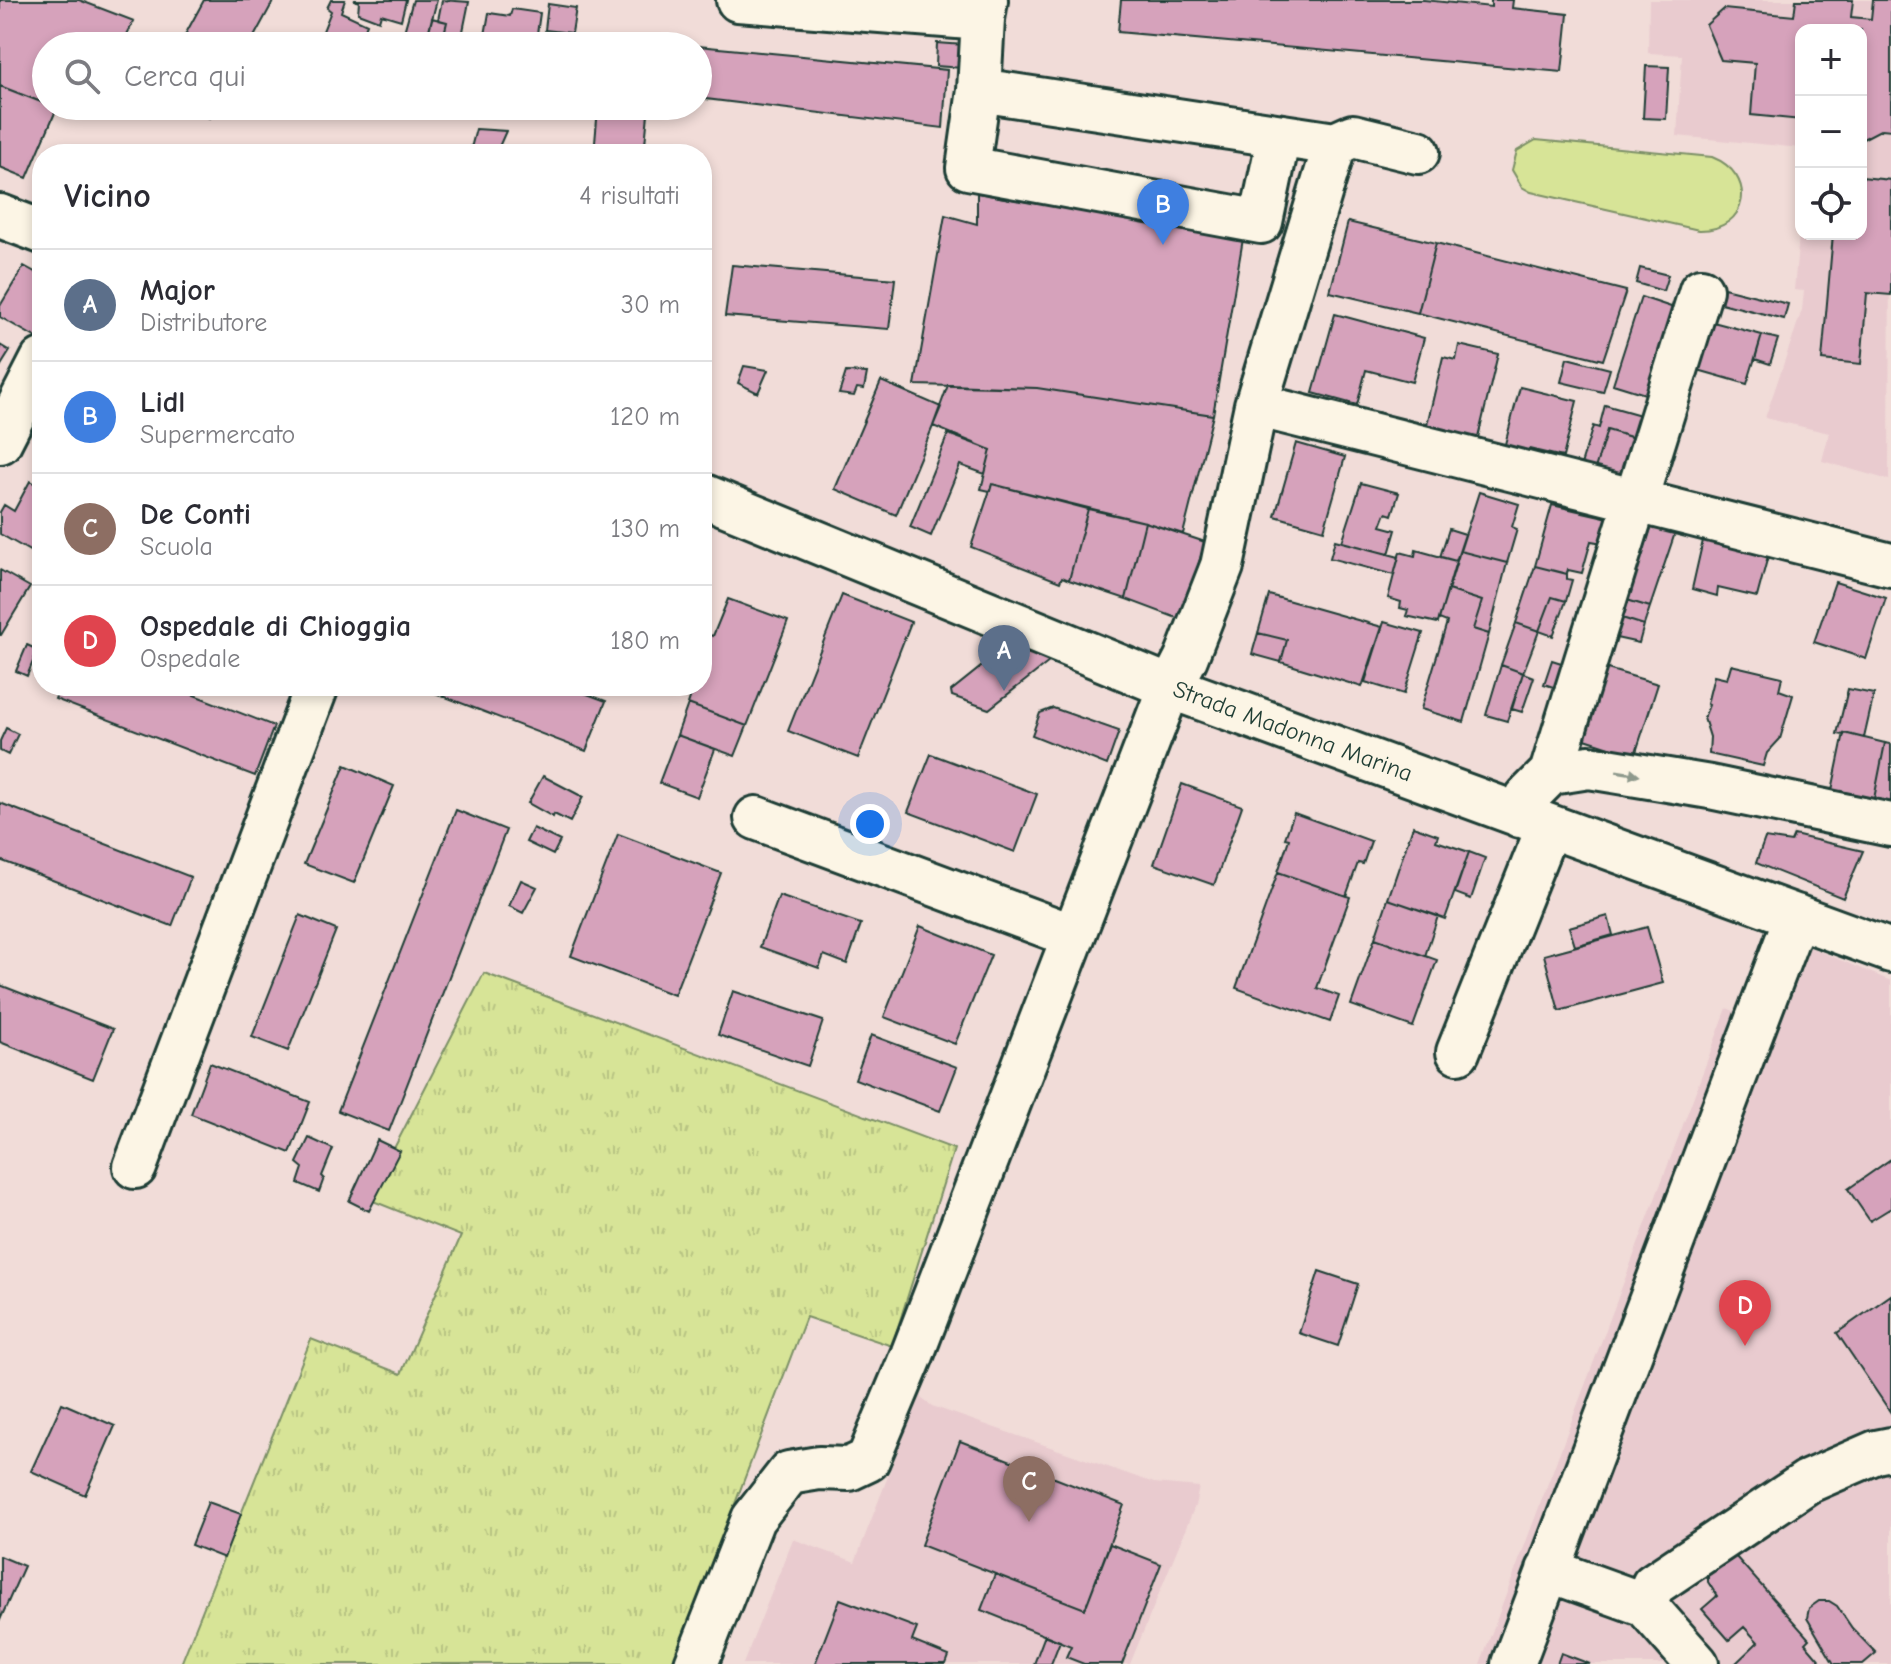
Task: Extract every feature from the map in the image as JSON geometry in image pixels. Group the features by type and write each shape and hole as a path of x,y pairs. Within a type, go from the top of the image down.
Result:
{"street":[{"path":"738,0 984,10 979,90 968,168 1261,222 1279,136"},
{"path":"979,90 1335,144 1353,136 1418,152"},
{"path":"696,1664 753,1519 789,1473 819,1468 849,1469 868,1460 912,1355 1170,687 1186,658 1222,566 1256,405 1335,144"},
{"path":"0,216 32,228"},
{"path":"1458,1052 1534,822 1527,797 1551,773 1701,290"},
{"path":"0,442 32,380"},
{"path":"1256,405 1891,565"},
{"name":"Strada Madonna Marina","path":"712,499 1170,687 1891,951"},
{"path":"135,1167 313,696"},
{"path":"1551,773 1589,767 1710,787 1891,825"},
{"path":"756,818 1073,936"},
{"path":"1513,1664 1796,916"},
{"path":"1645,1605 1653,1585 1807,1482 1876,1452 1891,1449"},
{"path":"1548,1570 1645,1605 1697,1664"}],"shaded area":[{"path":"1649,0 1891,0 1889,480 1822,461 1829,433 1765,418 1802,310 1804,291 1794,290 1799,240 1867,240 1867,24 1795,24 1795,147 1677,136 1682,55 1648,53"},
{"path":"1809,947 1891,981 1891,1664 1480,1664 1727,1008 1773,1028"},
{"path":"922,1388 922,1399 932,1406 1154,1483 1199,1487 1195,1506 1130,1664 743,1664 793,1539 855,1562"}],"green space":[{"path":"1536,140 1712,157 1727,165 1736,176 1742,201 1729,222 1716,228 1699,230 1531,192 1522,187 1512,170 1517,151"},
{"path":"484,973 954,1149 892,1346 806,1317 674,1664 181,1664 311,1339 401,1374 461,1236 368,1199"}],"building":[{"path":"0,0 79,0 134,21 128,32 32,32 32,99 0,86"},
{"path":"204,0 274,0 257,32 187,32"},
{"path":"331,0 345,0 341,12 367,24 364,32 323,32 331,11 327,8"},
{"path":"354,0 406,0 401,20 381,14 379,21 358,13 359,2"},
{"path":"413,0 437,0 429,32 404,32"},
{"path":"442,0 469,2 463,32 445,32 447,22 438,20"},
{"path":"1121,0 1424,0 1491,7 1491,0 1513,0 1512,8 1568,14 1562,72 1118,32"},
{"path":"1796,0 1853,0 1851,17 1871,19 1873,0 1891,0 1891,130 1882,129 1867,137 1867,24 1795,24 1795,119 1751,115 1755,63 1721,60 1706,25 1724,9 1794,16"},
{"path":"548,4 576,8 572,32 545,30"},
{"path":"512,9 540,13 537,32 486,32 489,13 510,16"},
{"path":"432,18 447,22 444,32 428,32"},
{"path":"937,43 964,45 962,68 936,66"},
{"path":"712,47 947,70 943,128 712,100"},
{"path":"1646,66 1669,67 1666,119 1643,118"},
{"path":"0,86 32,98 32,120 52,120 42,144 32,144 32,166 27,178 0,167"},
{"path":"597,120 647,120 645,144 595,144"},
{"path":"476,129 506,131 500,144 472,144"},
{"path":"1867,178 1891,180 1891,295 1867,293 1861,364 1822,360 1832,240 1867,240"},
{"path":"977,193 1243,239 1213,415 1037,388 915,385 945,215 977,224"},
{"path":"1348,222 1436,243 1418,313 1330,292"},
{"path":"1436,243 1626,291 1603,360 1418,313"},
{"path":"732,265 895,279 889,329 725,316"},
{"path":"24,266 32,270 32,335 0,317 0,306"},
{"path":"1640,268 1668,275 1663,291 1636,283"},
{"path":"1724,288 1788,304 1784,319 1721,303"},
{"path":"1641,297 1686,312 1658,398 1613,384"},
{"path":"1335,314 1424,338 1412,382 1366,370 1357,405 1313,393"},
{"path":"1713,322 1762,335 1747,384 1698,370"},
{"path":"1762,335 1778,339 1770,364 1755,359"},
{"path":"0,345 10,351 0,367"},
{"path":"1459,345 1498,354 1476,446 1425,433 1443,357 1456,360"},
{"path":"1567,358 1610,369 1603,392 1561,382"},
{"path":"744,366 768,370 758,393 738,383"},
{"path":"846,372 867,373 864,389 857,388 854,396 839,394"},
{"path":"881,381 941,407 896,515 835,489"},
{"path":"948,385 1037,388 1213,415 1183,534 992,484 990,491 981,489 991,450 933,426"},
{"path":"1520,387 1577,401 1563,457 1529,449 1528,454 1504,448"},
{"path":"1605,405 1651,418 1644,441 1607,430 1593,475 1579,471 1593,426 1599,428"},
{"path":"1607,430 1638,439 1626,484 1593,475"},
{"path":"948,434 991,450 985,474 960,465 931,536 910,527"},
{"path":"1296,443 1345,457 1324,530 1275,516"},
{"path":"32,482 32,552 0,534 0,512 4,505 14,511"},
{"path":"1361,483 1399,493 1392,515 1386,513 1381,526 1396,530 1389,554 1342,542"},
{"path":"992,484 1088,509 1069,580 1062,577 1060,582 971,547"},
{"path":"1479,492 1519,504 1512,527 1517,529 1507,563 1460,551"},
{"path":"1552,505 1609,518 1603,543 1591,541 1582,573 1568,570 1567,574 1535,566"},
{"path":"1088,509 1145,522 1126,599 1069,580"},
{"path":"1145,522 1205,542 1182,620 1126,599"},
{"path":"1652,525 1676,530 1650,607 1627,600"},
{"path":"1449,529 1465,534 1456,561 1440,557"},
{"path":"1704,536 1768,556 1757,597 1718,588 1717,596 1692,589"},
{"path":"1335,540 1399,557 1394,575 1330,558"},
{"path":"1416,550 1456,561 1438,623 1406,616 1408,610 1400,608 1401,602 1388,598 1400,552 1415,556"},
{"path":"1460,551 1507,563 1489,634 1473,629 1482,601 1448,590"},
{"path":"1535,566 1567,574 1567,579 1572,580 1566,601 1552,597 1539,631 1516,623"},
{"path":"0,570 30,587 1,635 0,635"},
{"path":"1835,582 1886,598 1866,659 1814,642"},
{"path":"1448,590 1482,601 1473,629 1489,634 1464,722 1421,709 1447,622 1439,619"},
{"path":"842,595 911,622 858,758 788,731"},
{"path":"1269,595 1382,627 1362,687 1281,662 1287,640 1258,633"},
{"path":"1552,597 1566,601 1553,636 1539,631"},
{"path":"728,599 788,621 747,726 688,704 691,696 712,696 713,636"},
{"path":"1627,600 1650,607 1644,625 1622,618"},
{"path":"1622,618 1644,625 1639,643 1616,638"},
{"path":"1384,622 1423,633 1404,694 1365,682"},
{"path":"1516,623 1539,631 1523,673 1501,665"},
{"path":"1258,633 1287,640 1281,662 1252,654"},
{"path":"1011,643 1050,659 1049,662 989,709 952,696 951,691"},
{"path":"27,645 32,647 32,664 27,676 16,671"},
{"path":"1552,660 1580,669 1572,693 1544,684"},
{"path":"1501,665 1523,673 1507,721 1486,715"},
{"path":"1731,665 1782,677 1779,690 1793,695 1780,739 1767,753 1763,766 1709,754 1710,737 1704,718 1707,704 1714,676 1727,679"},
{"path":"1604,668 1658,684 1635,755 1582,738"},
{"path":"1523,673 1534,677 1522,712 1512,709"},
{"path":"1848,689 1874,694 1864,738 1837,734"},
{"path":"56,696 197,696 274,726 255,776 55,699"},
{"path":"443,696 593,696 606,701 586,751"},
{"path":"688,704 747,726 735,756 677,735"},
{"path":"1053,708 1119,731 1107,765 1032,735 1040,713"},
{"path":"6,728 18,734 8,755 0,751 0,741"},
{"path":"1844,733 1885,743 1872,809 1830,800"},
{"path":"677,735 715,749 697,797 659,783"},
{"path":"1885,743 1891,744 1891,813 1872,809"},
{"path":"931,754 1037,794 1015,852 908,812"},
{"path":"345,765 394,786 354,883 304,864"},
{"path":"543,776 583,797 570,822 554,814 553,817 528,803"},
{"path":"1182,784 1242,806 1214,885 1154,864"},
{"path":"0,803 191,877 172,926 0,860"},
{"path":"456,810 506,830 389,1131 338,1111"},
{"path":"1294,813 1371,841 1363,864 1358,863 1346,896 1278,872"},
{"path":"1413,826 1438,835 1436,841 1469,852 1445,919 1388,899"},
{"path":"533,828 560,841 553,855 526,842"},
{"path":"618,834 721,873 674,995 571,956"},
{"path":"1794,835 1863,851 1843,898 1756,863 1765,838 1791,842"},
{"path":"1469,852 1485,858 1471,899 1455,893"},
{"path":"1278,872 1350,897 1317,988 1339,996 1330,1022 1236,988"},
{"path":"521,880 537,887 523,913 509,906"},
{"path":"779,896 861,924 847,964 824,955 819,968 760,947"},
{"path":"1388,899 1438,916 1425,956 1375,938"},
{"path":"300,915 336,930 288,1051 252,1037"},
{"path":"1608,916 1613,935 1575,946 1569,927"},
{"path":"920,926 991,955 955,1044 884,1017"},
{"path":"1647,927 1663,983 1559,1011 1544,955"},
{"path":"1375,938 1437,960 1413,1027 1351,1005"},
{"path":"0,985 113,1029 93,1079 0,1042"},
{"path":"733,991 823,1021 808,1066 718,1035"},
{"path":"871,1035 957,1067 940,1111 855,1079"},
{"path":"210,1063 310,1102 290,1153 191,1114"},
{"path":"309,1138 333,1149 319,1192 298,1183 303,1168 297,1163"},
{"path":"377,1140 400,1151 369,1211 349,1201"},
{"path":"1891,1159 1891,1208 1870,1221 1848,1189"},
{"path":"1319,1271 1358,1284 1338,1346 1299,1333"},
{"path":"1891,1295 1891,1413 1837,1333"},
{"path":"62,1403 115,1426 85,1495 31,1471"},
{"path":"960,1441 1124,1505 1085,1609 921,1545"},
{"path":"208,1502 241,1514 224,1558 191,1545"},
{"path":"1110,1544 1161,1564 1122,1664 1084,1664 1066,1657 1071,1646 981,1610 995,1574 1085,1609"},
{"path":"1723,1555 1736,1557 1809,1639 1805,1643 1823,1664 1735,1664 1758,1642 1744,1627 1729,1640 1702,1609 1717,1596 1708,1582 1708,1569"},
{"path":"0,1556 24,1566 0,1620"},
{"path":"840,1599 917,1628 912,1641 949,1656 946,1664 815,1664"},
{"path":"1819,1601 1829,1601 1837,1606 1852,1628 1876,1653 1863,1664 1834,1664 1807,1618 1809,1608"},
{"path":"1045,1635 1060,1641 1051,1664 1034,1664"},
{"path":"1561,1653 1590,1664 1557,1664"}],"place":[{"name":"Lidl","path":"1163,245"},
{"name":"Major","path":"1004,691"},
{"name":"Ospedale di Chioggia","path":"1745,1346"},
{"name":"De Conti","path":"1029,1522"}]}
